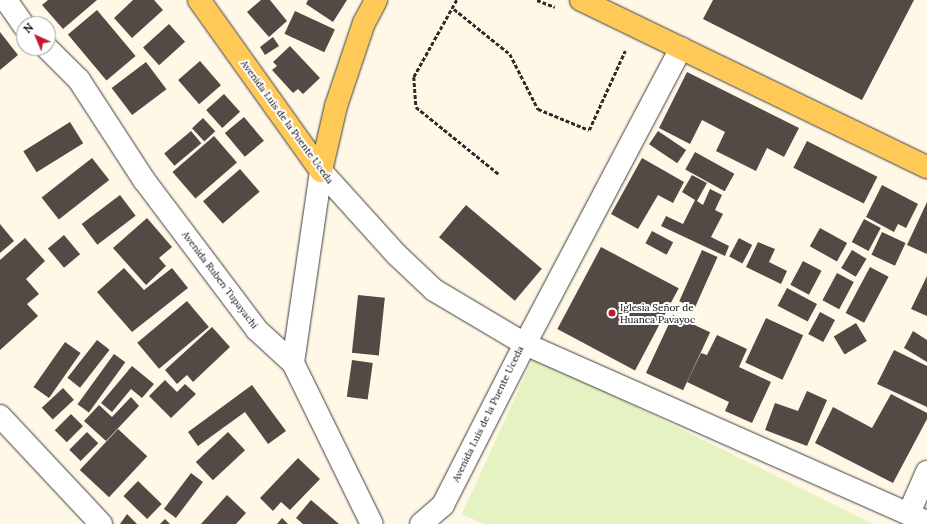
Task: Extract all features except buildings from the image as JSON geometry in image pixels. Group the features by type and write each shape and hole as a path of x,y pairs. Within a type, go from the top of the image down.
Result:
{"main road":[{"name":"Avenida Luis de la Puente Uceda","path":"199,0 321,171"},
{"path":"321,171 336,106 364,23 376,0"},
{"path":"581,0 927,167"}],"street":[{"path":"6,0 17,16"},
{"path":"681,48 525,344 918,518 927,472"},
{"name":"Avenida Ruben Tupayachi","path":"55,56 79,80 144,180 257,330 293,363 372,524"},
{"path":"293,363 321,171"},
{"name":"Avenida Luis de la Puente Uceda","path":"321,171 397,256 434,290 525,344 443,506 421,524"},
{"path":"0,416 101,524"}],"path":[{"path":"457,0 454,9 414,77 416,107 500,175"},
{"path":"454,9 510,54 538,110 589,130 628,44"}],"green space":[{"path":"534,356 873,524 484,524 462,514"}],"place":[{"name":"Iglesia Señor de Huanca Pavayoc","path":"612,313"}]}
